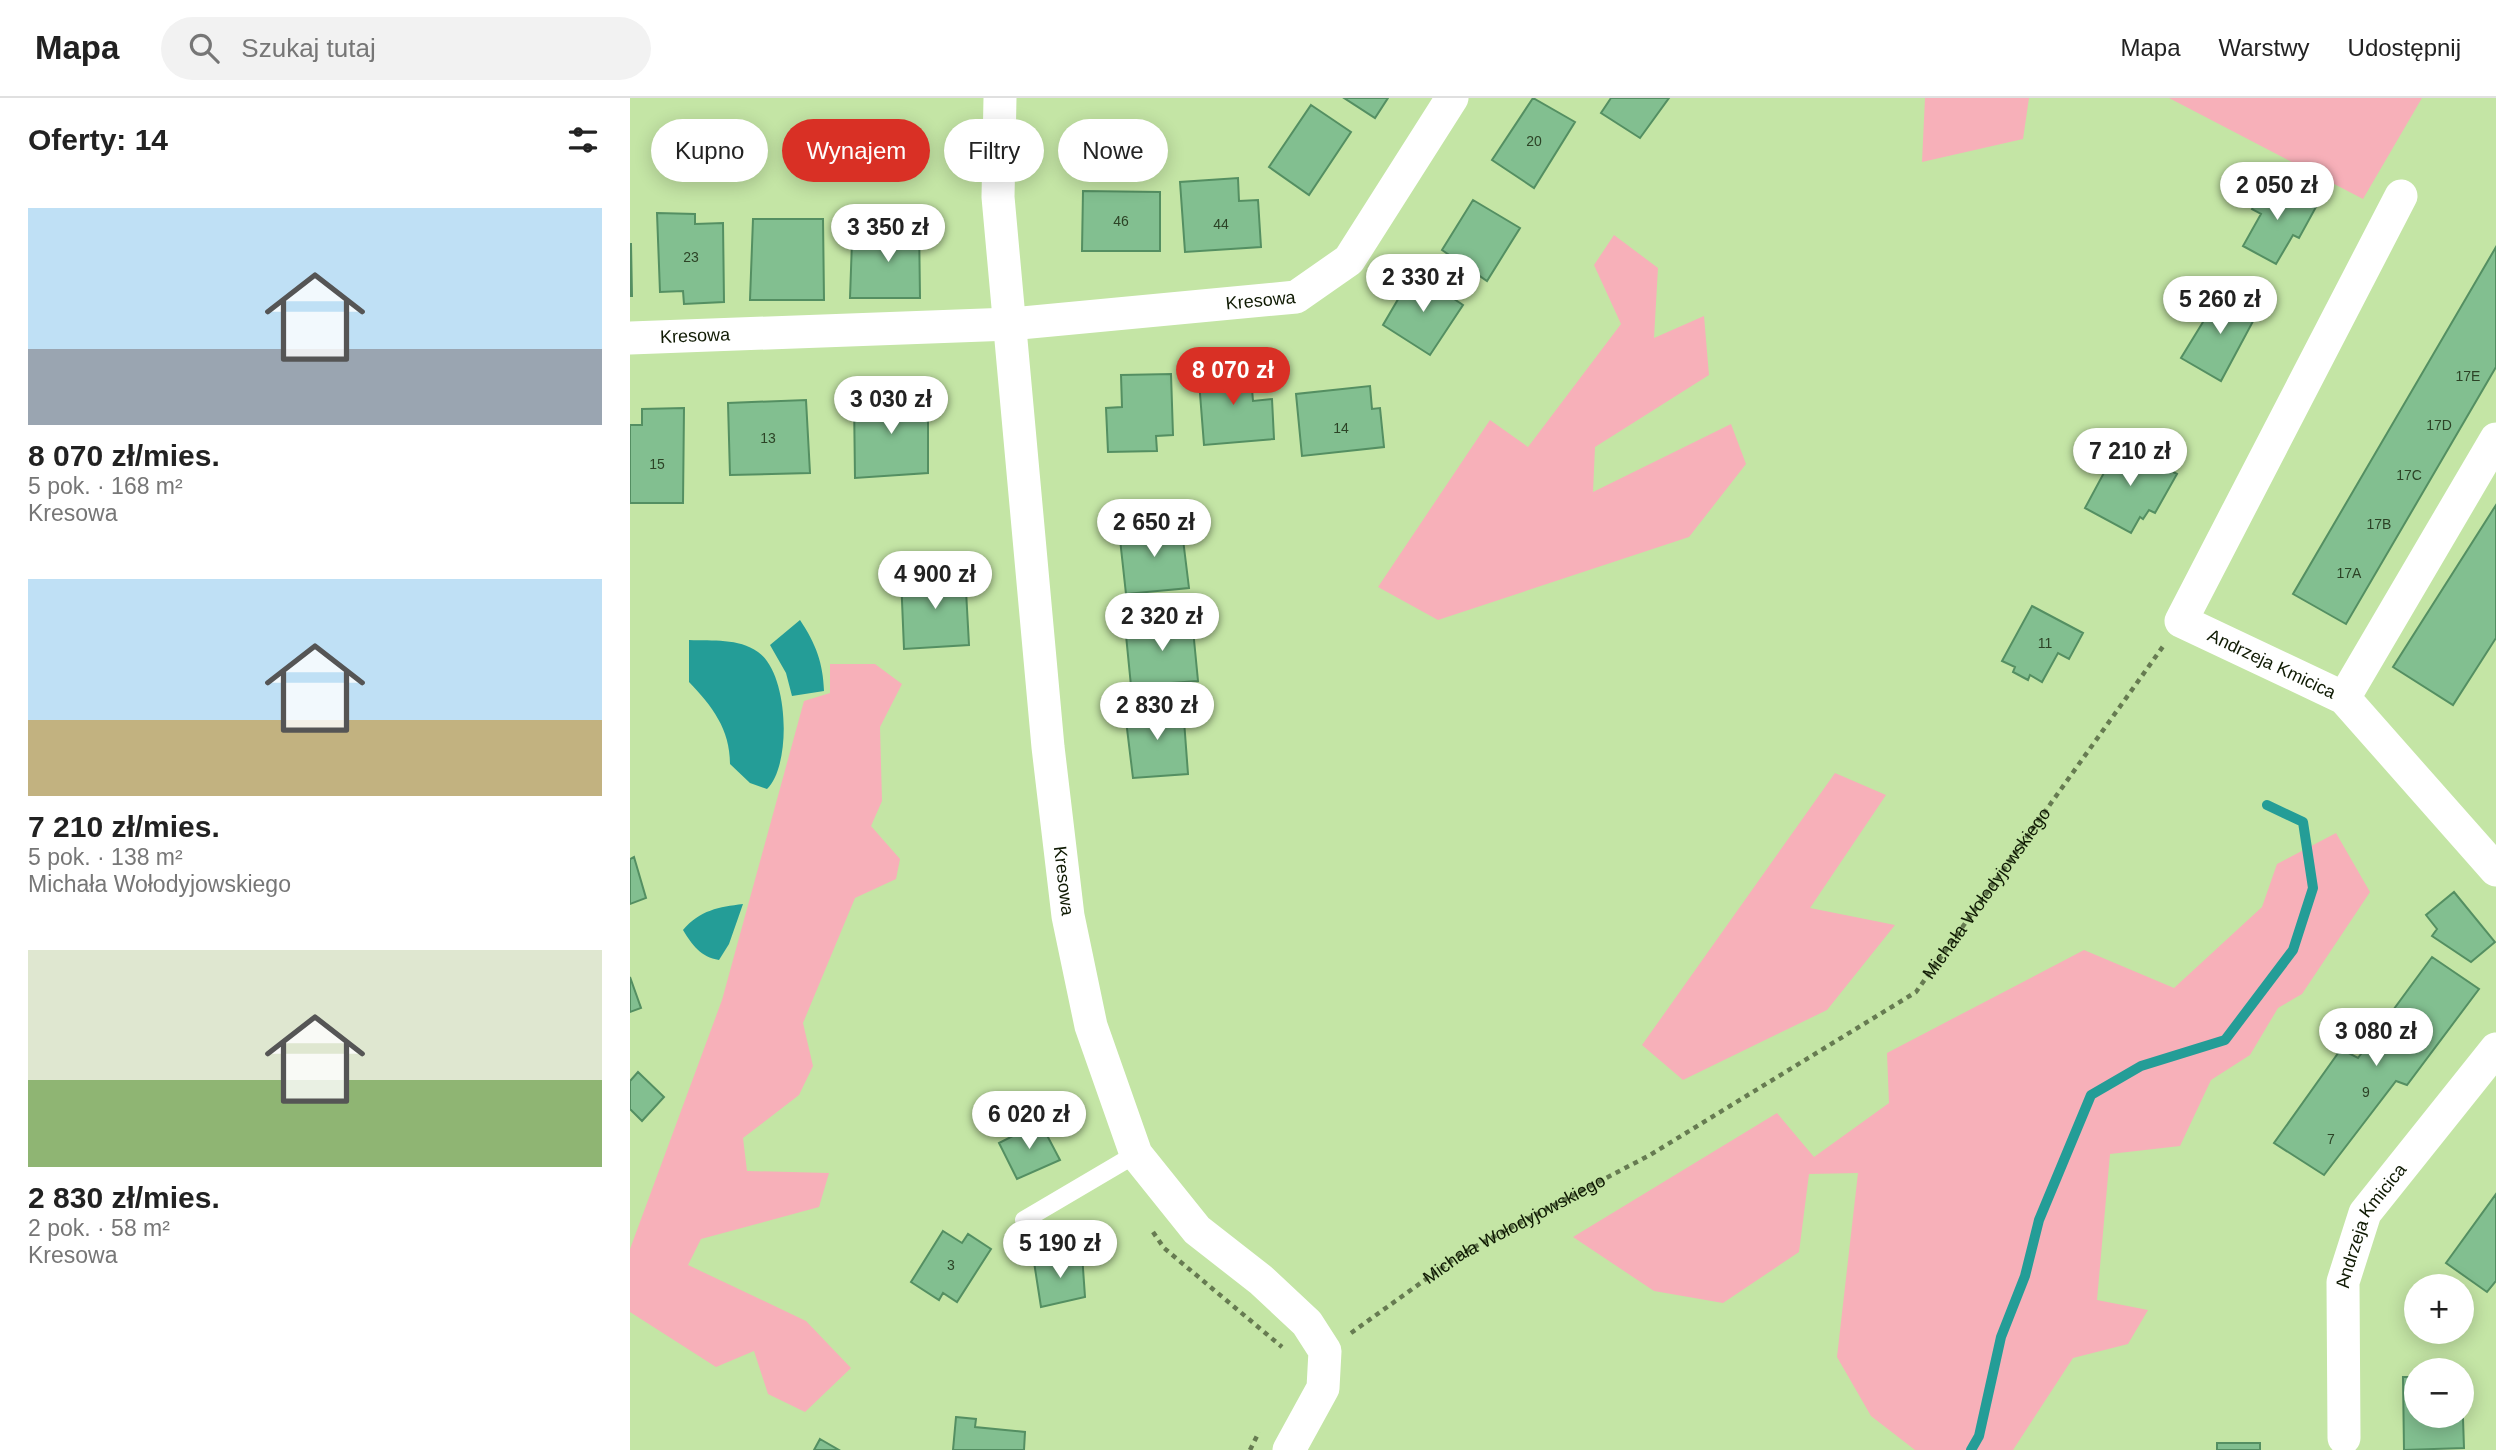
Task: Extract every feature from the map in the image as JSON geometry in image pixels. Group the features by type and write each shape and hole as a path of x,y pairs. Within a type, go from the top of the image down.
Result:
{"street":[{"name":"Kresowa","path":"999,98 998,197 1048,747 1068,916 1091,1026 1136,1154 1197,1230 1261,1280 1307,1323 1325,1351"},
{"name":"Kresowa","path":"630,338 1011,324 1296,297 1349,260 1452,98"},
{"path":"2180,621 2401,196"},
{"path":"2344,698 2496,439"},
{"name":"Andrzeja Kmicica","path":"2180,621 2344,698 2496,870"},
{"name":"Andrzeja Kmicica","path":"2344,1438 2343,1282 2365,1213 2496,1049"},
{"path":"1289,1450 1323,1388 1325,1351"}],"lane":[{"path":"1024,1220 1136,1154"}],"path":[{"name":"Michała Wołodyjowskiego","path":"1325,1351 1461,1254 1650,1155 1916,992 2180,621"}],"shaded area":[{"path":"1925,98 2029,98 2023,139 1922,162"},
{"path":"2169,98 2422,98 2363,199"},
{"path":"1614,235 1658,268 1654,338 1704,316 1709,375 1595,447 1593,492 1731,424 1746,464 1689,537 1438,620 1378,587 1490,420 1528,447 1621,324 1594,265"},
{"path":"830,664 875,664 902,684 880,727 882,801 871,826 900,859 896,879 855,898 803,1023 813,1066 799,1095 743,1138 747,1171 829,1173 819,1207 701,1239 688,1265 806,1321 851,1368 805,1412 768,1394 754,1351 716,1367 630,1312 630,1249 722,1000 804,701 830,693"},
{"path":"1835,773 1886,795 1810,908 1895,925 1827,1010 1683,1080 1642,1045"},
{"path":"2336,833 2370,892 2302,994 2278,1008 2250,1055 2211,1080 2180,1146 2110,1154 2097,1300 2148,1310 2128,1344 2073,1358 2013,1450 1915,1450 1871,1416 1837,1357 1858,1173 1809,1174 1799,1252 1723,1303 1654,1291 1573,1237 1777,1113 1814,1157 1889,1103 1887,1053 2084,950 2174,988 2262,907 2277,864"}],"water":[{"path":"800,620 818,654 824,691 792,696 786,673 770,645"},
{"path":"689,640 742,644 758,652 768,663 776,679 784,719 780,760 775,777 767,789 750,783 730,764 727,740 718,719 689,682"},
{"path":"743,904 729,944 719,960 698,950 683,930 696,918 710,911"}],"building":[{"path":"1344,98 1388,98 1375,118"},
{"path":"1533,98 1575,122 1534,188 1492,160"},
{"path":"1611,98 1669,98 1640,138 1601,113"},
{"path":"1311,105 1351,132 1309,195 1269,167"},
{"path":"1238,178 1239,201 1258,200 1261,247 1185,252 1180,182"},
{"path":"2268,181 2316,207 2299,238 2293,235 2276,264 2243,246 2261,214 2252,209"},
{"path":"1083,191 1160,192 1160,251 1082,251"},
{"path":"1473,200 1520,228 1487,281 1442,250"},
{"path":"657,213 695,214 695,224 723,223 724,302 684,304 683,291 660,292"},
{"path":"753,219 823,219 824,300 750,300"},
{"path":"919,222 920,298 850,298 852,241 884,239 885,223"},
{"path":"631,244 632,296 630,296"},
{"path":"2496,247 2496,367 2346,624 2293,594"},
{"path":"1414,272 1463,305 1430,355 1383,325"},
{"path":"2222,291 2258,312 2221,381 2181,358"},
{"path":"1250,365 1253,401 1272,399 1274,439 1204,445 1198,368"},
{"path":"1171,374 1173,435 1156,436 1157,451 1108,452 1106,408 1122,407 1121,375"},
{"path":"1370,386 1372,409 1380,408 1384,447 1302,456 1296,394"},
{"path":"928,396 928,473 855,478 854,398"},
{"path":"806,400 810,473 730,475 728,403"},
{"path":"684,408 683,503 630,503 630,425 642,425 642,409"},
{"path":"2120,443 2139,453 2141,447 2154,454 2151,460 2177,474 2155,513 2149,510 2143,519 2140,517 2131,533 2085,508"},
{"path":"2496,505 2496,638 2453,705 2393,667"},
{"path":"1181,523 1189,588 1126,594 1119,530"},
{"path":"965,572 969,645 904,649 901,577"},
{"path":"2032,606 2083,633 2069,659 2058,653 2042,682 2030,675 2028,680 2013,672 2015,667 2002,661"},
{"path":"1192,619 1198,681 1131,686 1125,625"},
{"path":"1183,707 1188,774 1133,778 1125,712"},
{"path":"634,857 646,898 630,904 630,859"},
{"path":"2454,892 2495,942 2471,962 2432,936 2437,929 2426,915"},
{"path":"2432,957 2479,989 2407,1085 2396,1081 2324,1175 2274,1143 2341,1049 2358,1058"},
{"path":"630,977 641,1008 630,1012"},
{"path":"638,1072 664,1097 642,1121 630,1109 630,1081"},
{"path":"1040,1122 1060,1160 1017,1179 999,1143"},
{"path":"2496,1194 2496,1281 2487,1292 2474,1283 2474,1274 2462,1274 2446,1263"},
{"path":"943,1231 962,1243 968,1234 991,1249 957,1302 943,1293 939,1300 911,1282"},
{"path":"1082,1254 1085,1297 1041,1307 1034,1262"},
{"path":"2403,1377 2404,1428 2463,1428 2464,1448 2404,1450"},
{"path":"956,1417 976,1419 975,1427 1025,1432 1024,1450 953,1450"},
{"path":"820,1439 839,1450 814,1450"},
{"path":"2217,1443 2260,1443 2260,1450 2217,1450"}],"waterway":[{"path":"1971,1450 1979,1436 2001,1337 2025,1276 2039,1220 2091,1095 2141,1066 2225,1040 2293,950 2313,888 2303,822 2267,805"}]}
